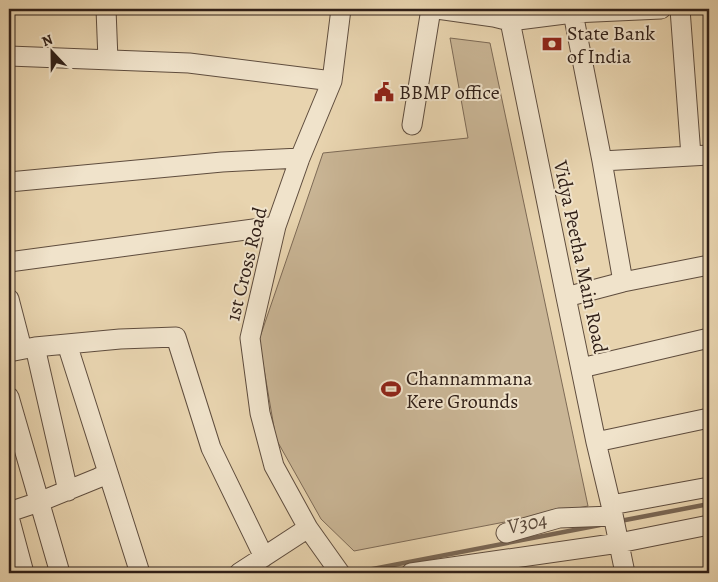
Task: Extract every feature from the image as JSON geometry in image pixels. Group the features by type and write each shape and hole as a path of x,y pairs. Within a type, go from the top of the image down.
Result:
{"street":[{"path":"106,9 108,60"},
{"name":"1st Cross Road","path":"340,573 308,528 274,466 260,414 250,338 276,226 300,158 332,81 341,9"},
{"path":"412,125 431,9"},
{"path":"437,9 494,17 661,9"},
{"path":"602,161 700,155 680,9"},
{"path":"573,13 623,282"},
{"name":"Vidya Peetha Main Road","path":"510,15 566,297 625,573"},
{"path":"9,56 189,63 332,81"},
{"path":"9,182 222,162 300,158"},
{"path":"9,262 276,226"},
{"path":"566,297 623,282 709,265"},
{"path":"9,299 22,349 68,491"},
{"path":"22,349 120,339 176,337 211,448 264,557"},
{"path":"581,368 709,338"},
{"path":"67,344 140,573"},
{"path":"9,397 60,573"},
{"path":"596,442 709,418"},
{"path":"9,512 68,491 108,473"},
{"path":"411,573 615,522 709,488"},
{"path":"9,517 24,573"},
{"path":"506,533 559,518 709,526"},
{"path":"240,573 308,528"}],"shaded area":[{"name":"Channammana Kere Grounds","path":"450,38 490,43 588,506 354,551 321,519 276,439 259,340 323,153 468,138"}],"waterway":[{"name":"V304","path":"620,521 709,504"},
{"name":"V304","path":"352,573 600,525"}],"place":[{"name":"State Bank of India","path":"552,44"},
{"name":"BBMP office","path":"384,92"},
{"name":"Channammana Kere Grounds","path":"391,389"}]}
